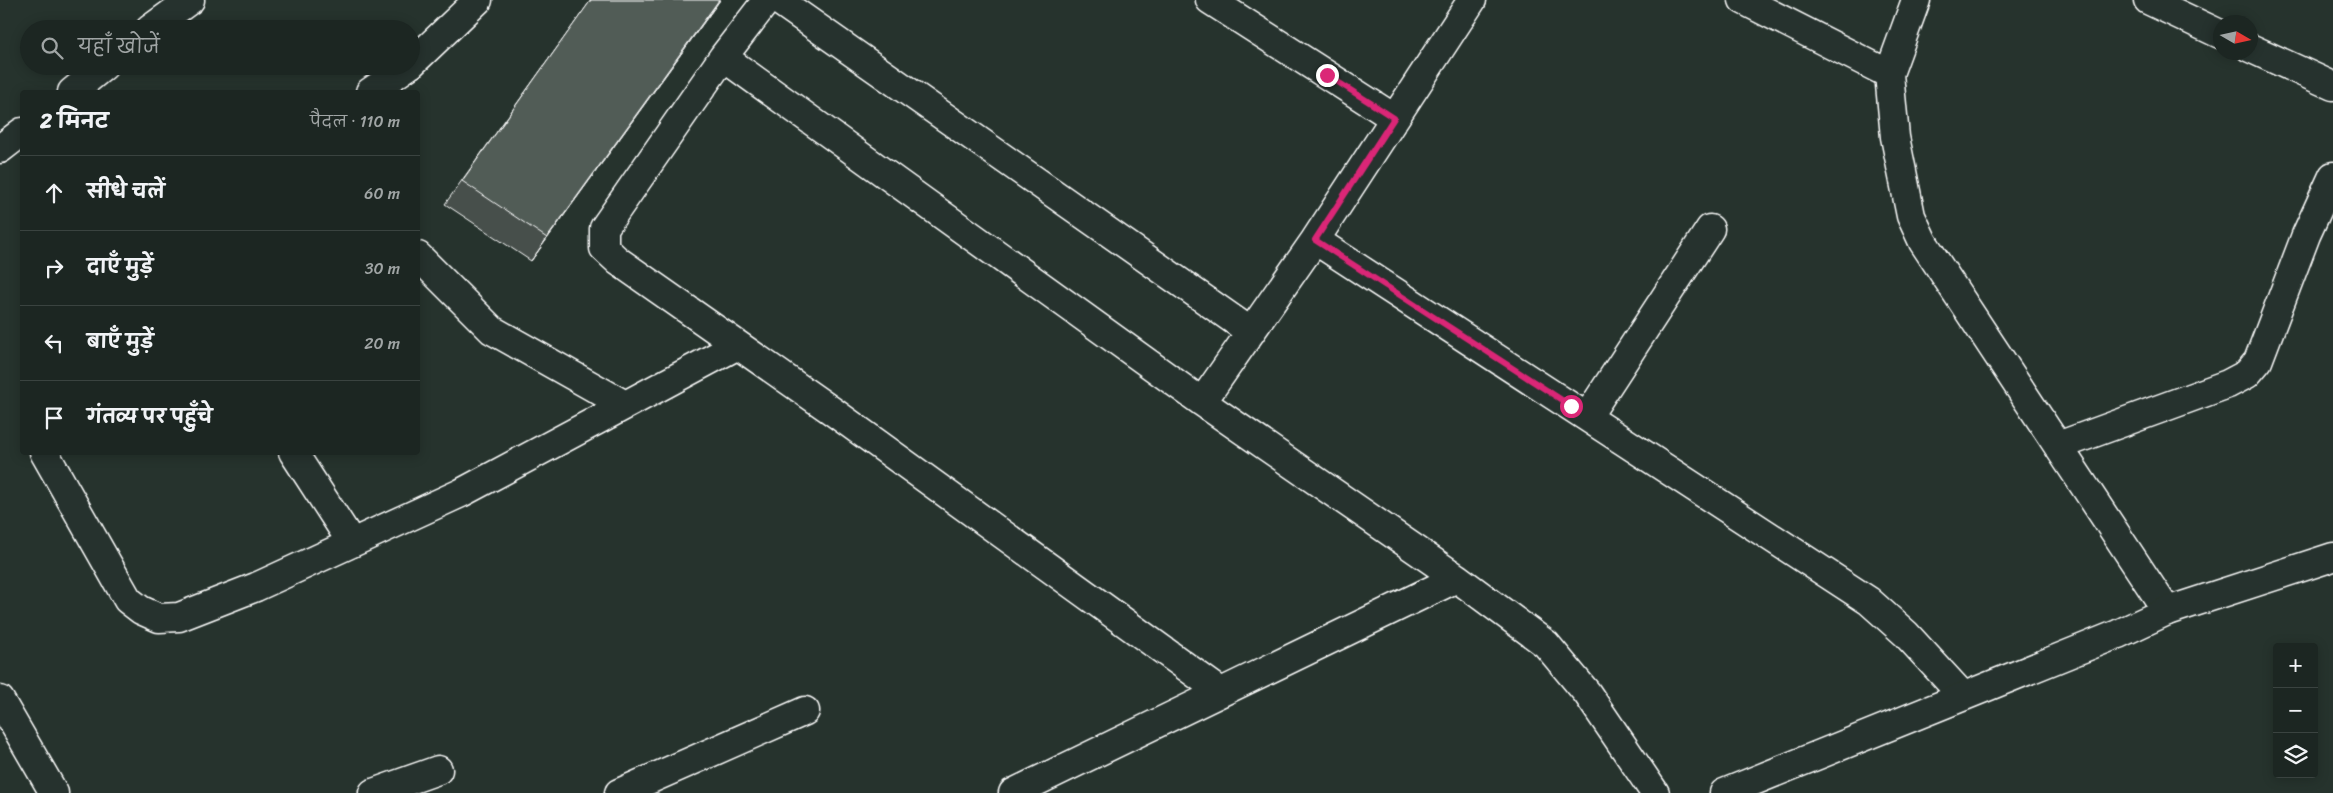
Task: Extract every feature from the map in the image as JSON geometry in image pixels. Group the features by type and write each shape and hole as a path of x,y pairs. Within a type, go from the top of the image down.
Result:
{"street":[{"path":"162,20 190,0"},
{"path":"420,55 478,0"},
{"path":"767,0 723,57 604,228 604,248 618,261 736,346 835,413 1221,692"},
{"path":"778,0 1251,332"},
{"path":"1210,0 1394,118"},
{"path":"1202,402 1315,240 1472,0"},
{"path":"1743,0 1889,74"},
{"path":"1916,0 1889,74 1895,137 1911,216 1923,242 2167,611"},
{"path":"2148,0 2213,31"},
{"path":"2258,52 2333,86"},
{"path":"723,57 1202,402 1457,578 1546,644 1587,693 1655,793"},
{"path":"74,90 93,75"},
{"path":"373,90 395,75"},
{"path":"0,150 20,134"},
{"path":"2058,446 2228,384 2247,374 2258,361 2306,235 2333,176"},
{"path":"1587,417 1710,229"},
{"path":"1315,240 1869,601 1906,634 1963,696"},
{"path":"420,258 492,330 625,405"},
{"path":"46,455 128,600 140,610 159,618 179,617 256,587 461,493 736,346"},
{"path":"295,455 352,544"},
{"path":"1724,793 2118,634 2167,611 2333,557"},
{"path":"1013,793 1457,578"},
{"path":"0,700 54,793"},
{"path":"619,793 805,711"},
{"path":"373,793 438,770"}],"building":[{"path":"591,0 719,0 547,238 462,181"}],"route":[{"path":"1327,75 1394,118 1315,240 1571,406"}]}
